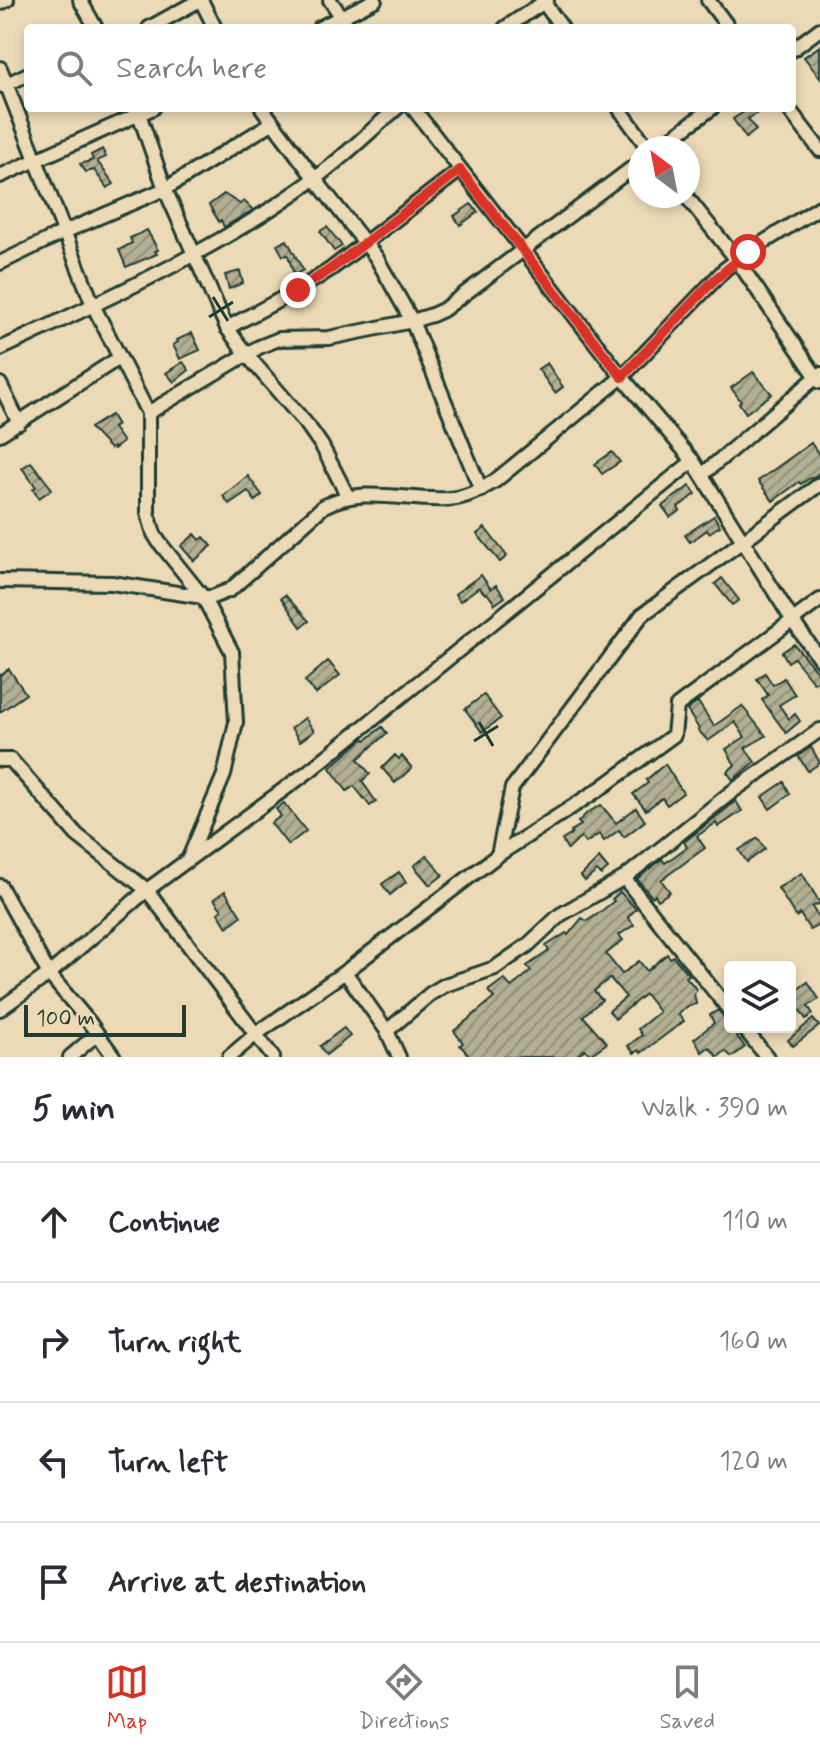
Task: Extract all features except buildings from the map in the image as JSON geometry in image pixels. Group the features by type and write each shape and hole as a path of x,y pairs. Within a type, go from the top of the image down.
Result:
{"street":[{"path":"0,3 7,0"},
{"path":"80,0 94,24"},
{"path":"156,24 201,0 213,24"},
{"path":"330,0 345,23 375,0"},
{"path":"708,0 726,24"},
{"path":"511,24 544,1 559,24"},
{"path":"796,47 820,29"},
{"path":"0,68 4,86 93,305 148,413 150,524 159,542 203,597 232,652 236,722 224,775 188,861"},
{"path":"4,86 24,76"},
{"path":"0,176 136,112"},
{"path":"138,112 165,189 227,328 315,436 348,497"},
{"path":"265,112 376,257 412,321 481,490"},
{"path":"0,349 195,254 254,219 315,179 392,112"},
{"path":"416,112 622,377 693,461 820,659"},
{"path":"622,112 639,136"},
{"path":"674,136 707,112"},
{"path":"791,112 820,150"},
{"path":"0,263 165,189 272,123"},
{"path":"227,328 298,290 366,243 460,170"},
{"path":"148,413 259,347 279,339 329,338 412,321 443,310 628,171"},
{"path":"0,581 112,583 212,597 230,590 324,506 348,497 368,495 447,499 481,490 622,377 737,260 820,207"},
{"path":"696,208 737,260 819,378 702,475"},
{"path":"0,434 119,358"},
{"path":"0,384 19,423"},
{"path":"0,1009 49,974 147,890 309,771 693,461"},
{"path":"498,855 512,788 642,615 820,484"},
{"path":"229,1057 498,855 601,788 674,735 677,706 820,600"},
{"path":"387,1031 445,985 495,968 528,945 560,915 624,878 733,791 820,730"},
{"path":"0,760 11,760 77,835 147,890 273,1057"},
{"path":"624,878 724,1003"},
{"path":"0,886 49,974 114,1057"},
{"path":"345,972 387,1031 399,1057"},
{"path":"748,1033 767,1057"},
{"path":"70,1057 97,1034"}],"route":[{"path":"298,290 331,269 460,170 622,377 725,269 748,252"}]}
